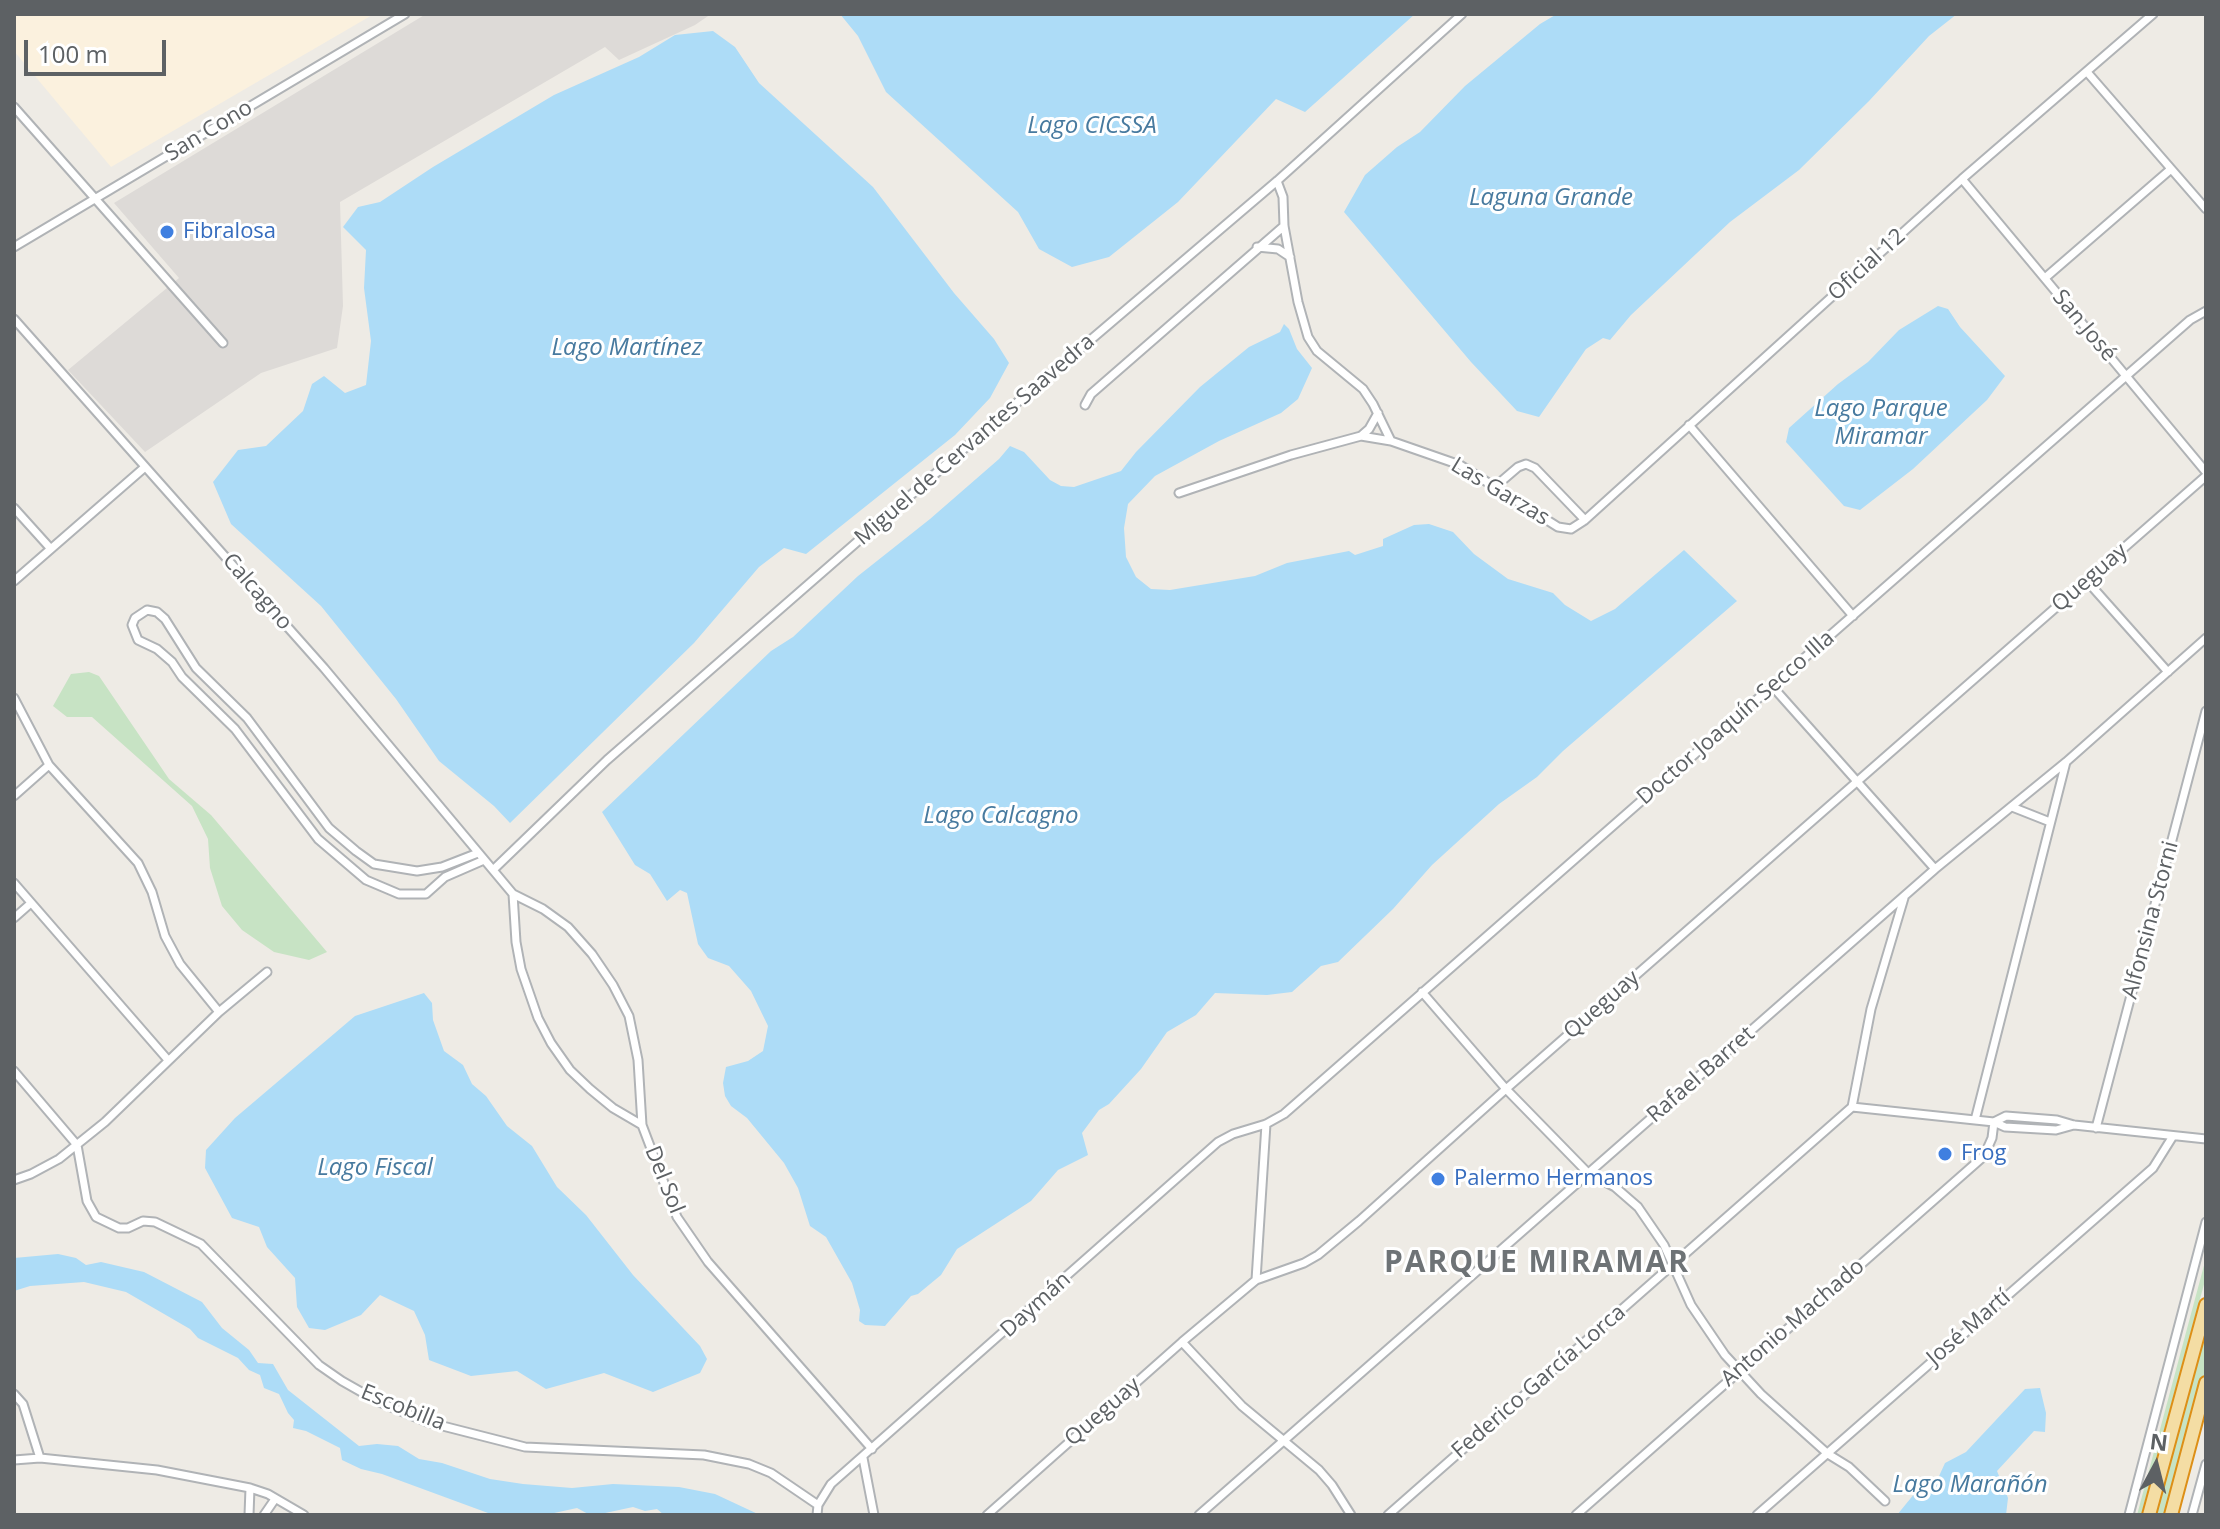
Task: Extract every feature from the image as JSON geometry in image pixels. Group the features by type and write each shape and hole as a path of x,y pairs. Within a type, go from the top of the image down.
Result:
{"highway":[{"path":"2149,1515 2206,1305"},
{"path":"2171,1515 2206,1383"}],"street":[{"name":"San Cono","path":"14,247 405,14"},
{"name":"Miguel de Cervantes Saavedra","path":"493,870 607,760 1006,412 1277,181 1462,14"},
{"name":"Oficial 12","path":"1585,520 1962,179 2153,14"},
{"path":"2087,72 2206,209"},
{"path":"14,107 223,343"},
{"path":"2045,278 2171,169"},
{"name":"San José","path":"1962,179 2206,474"},
{"path":"1277,181 1283,197 1284,226 1298,302 1308,337 1317,351 1363,389 1391,441"},
{"path":"1085,405 1091,394 1284,226"},
{"path":"1257,247 1278,249 1291,258"},
{"name":"Doctor Joaquín Secco Illa","path":"1266,1124 1284,1114 2190,320 2206,311"},
{"name":"Calcagno","path":"14,319 324,668 513,894"},
{"path":"1179,493 1291,455 1361,436 1378,413"},
{"path":"1689,425 1853,616"},
{"name":"Las Garzas","path":"1361,436 1391,441 1460,465 1564,529 1577,527 1585,520"},
{"path":"1497,485 1526,464 1535,468 1585,520"},
{"path":"14,581 145,467"},
{"name":"Queguay","path":"987,1515 1256,1280 1318,1255 2206,474"},
{"path":"14,508 51,549"},
{"path":"2087,581 2168,672"},
{"path":"478,853 442,867 417,871 374,864 329,828 247,718 196,668 165,619 157,612 147,610 139,613 132,625 138,640 165,654 182,677 235,729 318,839 366,880 399,894 426,894 445,877 484,860"},
{"name":"Rafael Barret","path":"1199,1515 1935,869 2066,762 2206,638"},
{"path":"1772,686 1935,869"},
{"path":"14,698 49,765 138,863 152,892 165,936 180,964 219,1012"},
{"name":"Alfonsina Storni","path":"2096,1128 2206,711"},
{"path":"235,729 247,718"},
{"path":"1975,1120 2066,762"},
{"path":"14,796 49,765"},
{"path":"2012,807 2050,822"},
{"path":"318,839 329,828"},
{"path":"14,883 168,1060"},
{"path":"513,894 521,969 538,1018 551,1043 570,1070 590,1089 613,1108 642,1125"},
{"name":"Del Sol","path":"513,894 543,909 568,927 592,954 629,1016 638,1060 642,1125 669,1199 691,1239 872,1449"},
{"path":"1905,898 1871,1009 1852,1107 1994,1122 2006,1116 2057,1120 2096,1128 2206,1139"},
{"path":"14,918 31,903"},
{"path":"1885,915 1896,920 1898,925"},
{"path":"14,1180 59,1159 105,1122 219,1012 267,972"},
{"path":"1422,992 1506,1089 1588,1173 1615,1187 1638,1207 1653,1227 1701,1322 1738,1370 1828,1454 1849,1467 1885,1501"},
{"path":"14,1071 77,1145"},
{"name":"Federico García Lorca","path":"1388,1515 1852,1107"},
{"name":"Antonio Machado","path":"1576,1515 1984,1156 1992,1138 1994,1122"},
{"path":"1256,1280 1266,1124"},
{"name":"Daymán","path":"818,1505 831,1484 1218,1142 1266,1124"},
{"name":"José Martí","path":"1757,1515 2153,1168 2173,1136"},
{"name":"Escobilla","path":"77,1145 87,1201 96,1217 119,1228 128,1228 143,1221 155,1222 201,1244 319,1365 379,1402 427,1422 525,1447 688,1454 749,1464 771,1473 818,1505"},
{"path":"2129,1515 2206,1222"},
{"path":"1182,1342 1242,1406 1332,1485 1351,1515"},
{"path":"14,1394 23,1404 40,1458"},
{"path":"14,1460 40,1458 54,1462 157,1470 250,1488 304,1515"},
{"path":"863,1458 874,1515"},
{"path":"2192,1515 2206,1464"},
{"path":"249,1515 250,1488"},
{"path":"264,1515 275,1499"},
{"path":"817,1515 818,1505"}],"shaded area":[{"path":"14,14 374,14 111,167 14,51"},
{"path":"426,14 711,14 695,25 619,60 605,47 340,202 343,306 337,348 261,373 145,452 68,370 179,278 114,203"}],"green space":[{"path":"89,672 99,676 169,779 211,815 327,952 309,960 274,952 242,930 222,906 210,868 208,839 192,806 92,717 67,717 53,706 71,674"},
{"path":"2206,1258 2206,1277 2141,1515 2137,1515"},
{"path":"2206,1330 2206,1367 2165,1515 2155,1515"}],"water":[{"name":"Lago CICSSA","path":"840,14 1415,14 1305,112 1276,99 1178,202 1109,257 1072,267 1039,249 1018,212 886,92 858,36"},
{"name":"Laguna Grande","path":"1557,14 1957,14 1929,36 1799,170 1730,222 1631,315 1610,340 1603,338 1586,349 1539,417 1517,411 1471,362 1344,212 1365,175 1420,132 1465,86 1540,24"},
{"name":"Lago Martínez","path":"713,31 735,47 759,83 873,187 954,293 994,339 1009,363 990,398 955,435 806,554 784,548 759,567 694,643 510,823 439,761 396,699 321,606 231,524 213,482 238,450 266,446 303,411 312,384 324,376 345,393 366,385 371,341 364,288 366,250 343,227 358,207 380,202 554,95 639,57 675,35"},
{"name":"Lago Parque Miramar","path":"1938,306 1948,309 1960,327 2005,376 1987,400 1913,469 1860,510 1844,506 1786,442 1789,428 1868,362 1899,330"},
{"name":"Lago Calcagno","path":"1284,324 1297,349 1312,368 1298,399 1281,413 1219,441 1155,476 1128,504 1124,528 1126,557 1136,577 1151,589 1170,590 1255,576 1287,563 1349,551 1355,555 1383,546 1383,539 1414,525 1429,524 1453,532 1474,554 1508,579 1553,593 1565,605 1591,621 1615,609 1684,550 1737,601 1537,777 1499,804 1432,865 1393,909 1338,962 1321,966 1292,992 1267,995 1215,993 1196,1015 1167,1032 1141,1069 1109,1104 1099,1110 1082,1133 1088,1155 1058,1170 1031,1201 957,1249 941,1275 911,1296 885,1326 865,1325 859,1321 860,1310 852,1283 826,1237 810,1226 798,1188 784,1163 725,1096 723,1083 726,1067 748,1061 763,1051 768,1026 751,991 729,966 708,958 698,944 687,893 680,890 667,901 650,874 635,865 602,812 771,651 793,637 858,576 930,519 1010,446 1024,452 1050,480 1061,486 1074,487 1121,471 1200,387 1249,347 1280,332"},
{"name":"Lago Fiscal","path":"424,993 432,1003 433,1020 444,1051 463,1065 472,1084 486,1096 507,1126 532,1146 557,1187 586,1215 633,1275 700,1346 707,1359 700,1373 653,1392 604,1373 546,1389 517,1371 471,1376 429,1360 425,1335 414,1311 380,1295 361,1315 325,1330 309,1328 297,1307 295,1278 267,1247 259,1227 232,1218 205,1168 206,1150 235,1118 355,1016"},
{"path":"58,1254 76,1258 86,1265 101,1262 144,1272 202,1302 222,1328 249,1350 258,1363 273,1364 288,1390 359,1446 398,1446 419,1459 490,1479 523,1484 572,1488 613,1484 679,1487 715,1494 760,1515 664,1515 657,1509 645,1511 633,1507 596,1515 577,1508 545,1515 488,1513 361,1469 342,1460 340,1448 293,1428 294,1420 279,1394 264,1388 260,1375 249,1370 238,1358 198,1338 190,1329 126,1292 84,1282 30,1286 14,1291 14,1258"},
{"name":"Lago Marañón","path":"2040,1388 2046,1413 2045,1432 2034,1431 1997,1471 2008,1498 2006,1515 1897,1515 1919,1488 1935,1485 1945,1463 1966,1452 2025,1389"}],"place":[{"name":"Fibralosa","path":"167,232"},
{"name":"Frog","path":"1945,1154"},
{"name":"Palermo Hermanos","path":"1438,1179"}],"district":[{"name":"PARQUE MIRAMAR","path":"1537,1263"}]}
